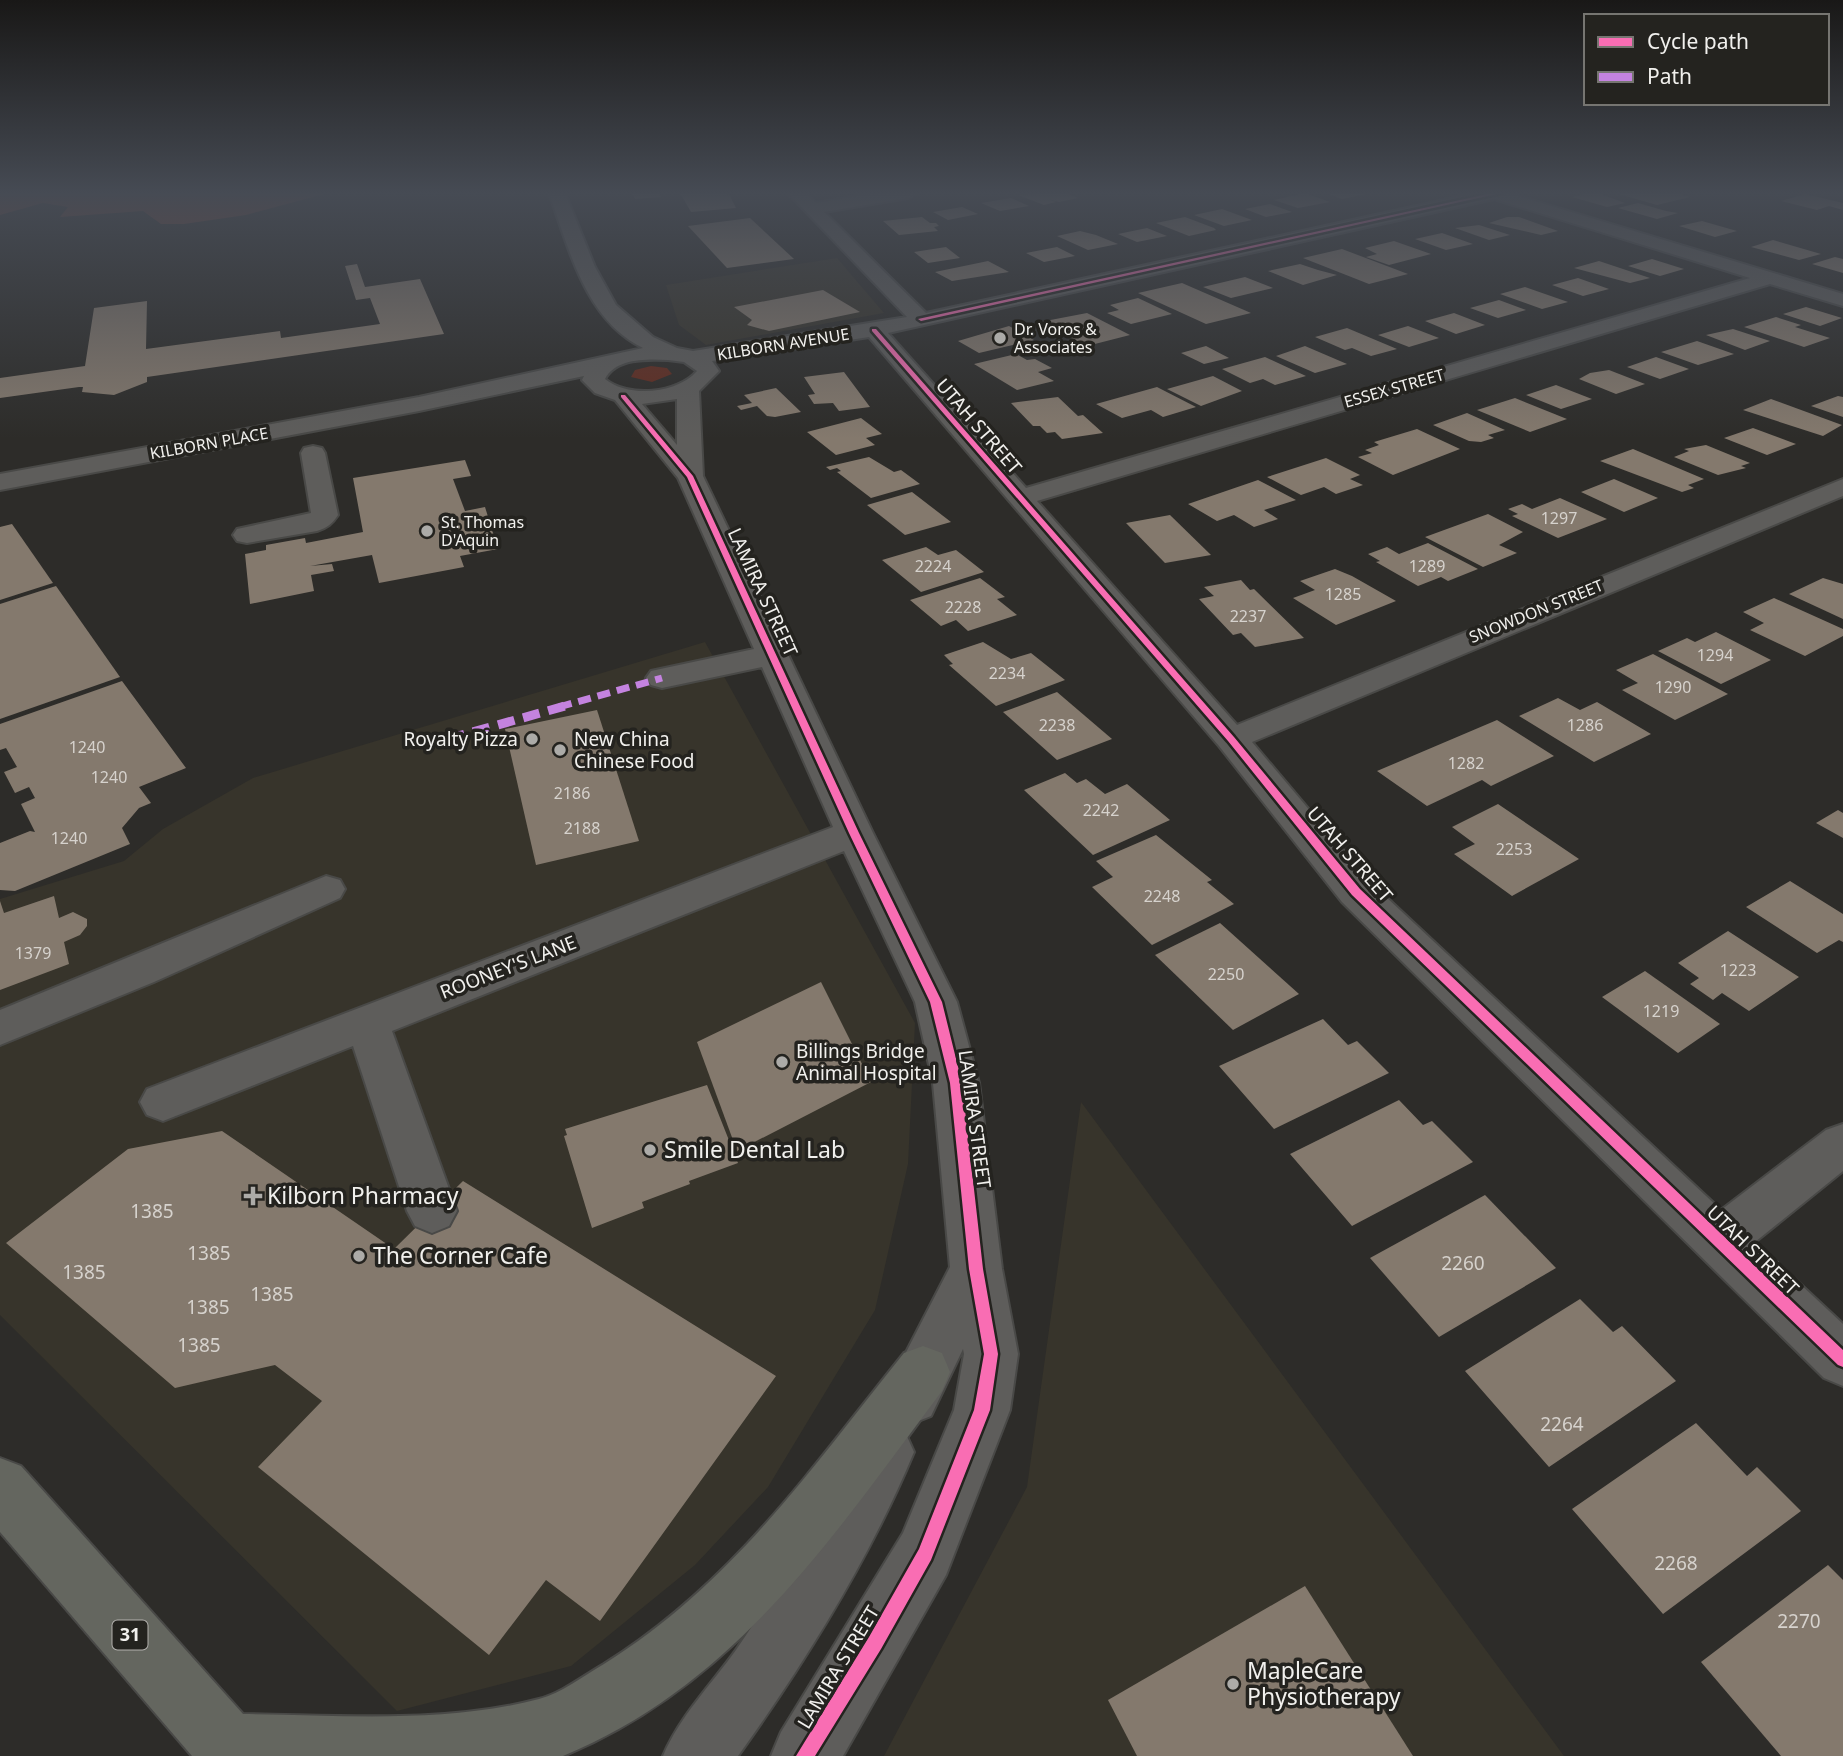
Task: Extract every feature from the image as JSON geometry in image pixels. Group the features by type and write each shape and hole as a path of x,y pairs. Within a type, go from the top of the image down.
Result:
{"main road":[{"path":"232,1751 469,1743 538,1732 590,1711 664,1661 724,1612 766,1570 923,1372"},
{"name":"31","path":"0,1487 232,1751"}],"street":[{"path":"590,275 601,303 604,348"},
{"path":"878,275 922,319"},
{"name":"KILBORN AVENUE","path":"616,394 657,396 874,330 1125,275"},
{"path":"1760,275 1843,300"},
{"name":"ESSEX STREET","path":"1018,498 1770,278"},
{"path":"601,303 631,334 648,344 704,363 708,371 696,384"},
{"name":"KILBORN AVENUE","path":"604,348 683,355 874,330"},
{"name":"UTAH STREET","path":"874,330 1231,739 1356,892 1843,1360"},
{"name":"LAMIRA STREET","path":"604,348 593,380 598,387 616,394 690,476 854,833 936,1002 956,1083 976,1269 991,1354 982,1410 925,1553 875,1643 805,1756"},
{"name":"KILBORN PLACE","path":"419,404 604,348"},
{"name":"LAMIRA STREET","path":"690,476 696,384"},
{"name":"KILBORN PLACE","path":"0,482 419,404 569,391 616,394"},
{"path":"247,535 317,523 326,515 313,453"},
{"name":"SNOWDON STREET","path":"1231,739 1843,487"},
{"path":"662,678 773,655"},
{"name":"ROONEY'S LANE","path":"163,1102 854,833"},
{"path":"0,1028 326,889"},
{"path":"367,1022 432,1211"},
{"path":"1719,1241 1843,1144"},
{"path":"697,1756 759,1672 847,1530 976,1269"}],"shaded area":[{"path":"730,275 851,275 884,313 706,345 679,325 666,285"},
{"path":"651,366 667,368 672,374 652,382 631,377 635,370"},
{"path":"705,642 915,1023 908,1164 875,1310 768,1487 695,1565 571,1666 397,1711 0,1315 0,899 124,861 163,829 253,778"},
{"path":"1081,1102 1564,1756 884,1756 1027,1487"}],"building":[{"path":"348,275 361,275 365,287 420,279 444,334 147,377 147,382 114,395 82,392 83,387 79,387 0,398 0,378 85,366 94,308 147,301 146,349 280,331 281,338 380,324 370,298 356,300"},
{"path":"941,275 990,275 952,281"},
{"path":"1278,275 1337,275 1303,285"},
{"path":"1346,275 1404,275 1369,284"},
{"path":"1600,275 1641,275 1650,278 1630,283"},
{"path":"1245,277 1273,288 1231,298 1203,287"},
{"path":"1578,278 1609,289 1583,296 1552,285"},
{"path":"1182,283 1251,313 1206,324 1138,293"},
{"path":"1525,287 1568,302 1542,309 1500,294"},
{"path":"823,290 860,312 769,331 747,325 752,320 734,307"},
{"path":"1138,298 1172,314 1131,324 1107,313 1119,310 1110,305"},
{"path":"1499,300 1526,310 1498,318 1470,308"},
{"path":"1806,307 1842,318 1820,326 1783,314"},
{"path":"1087,313 1130,335 1087,346 1040,322"},
{"path":"1454,313 1485,325 1456,334 1425,321"},
{"path":"1776,317 1801,325 1795,327 1830,338 1804,347 1744,327"},
{"name":"Dr. Voros & Associates","path":"1009,326 1034,340 979,353 958,341"},
{"path":"1408,326 1439,338 1409,347 1378,335"},
{"path":"1347,328 1397,349 1371,356 1352,348 1345,350 1315,337"},
{"path":"1733,329 1770,341 1745,350 1706,335"},
{"path":"1697,341 1734,354 1698,365 1661,352"},
{"path":"1206,346 1229,358 1204,364 1181,353"},
{"path":"1305,346 1347,364 1315,373 1276,356"},
{"path":"1016,354 1027,360 1035,359 1052,368 1038,372 1054,381 1017,390 974,364"},
{"path":"1265,357 1306,376 1275,385 1263,379 1250,383 1222,369"},
{"path":"1656,357 1689,369 1660,379 1627,367"},
{"path":"1609,370 1645,384 1616,394 1579,379 1590,373"},
{"path":"844,372 870,407 839,411 833,403 814,404 808,395 815,394 804,377"},
{"path":"1213,376 1242,391 1201,406 1167,389"},
{"path":"1556,385 1592,399 1561,409 1526,395"},
{"path":"1157,387 1196,407 1163,417 1151,410 1122,418 1096,404"},
{"path":"776,388 801,412 775,417 767,416 757,406 741,410 737,406 752,403 744,395"},
{"path":"1838,396 1843,397 1843,417 1811,406"},
{"path":"1058,397 1078,416 1083,415 1103,433 1062,439 1055,432 1047,433 1040,426 1033,426 1011,403"},
{"path":"1515,398 1567,419 1530,432 1477,410"},
{"path":"1771,399 1842,425 1823,436 1743,410"},
{"path":"1467,413 1505,430 1488,435 1494,438 1481,442 1469,441 1433,425"},
{"path":"861,418 882,434 866,438 875,445 836,455 807,432"},
{"path":"1753,428 1796,444 1767,455 1724,438"},
{"path":"1417,429 1460,449 1393,475 1358,457 1372,453 1365,450 1379,445 1374,442"},
{"path":"1706,445 1750,463 1741,466 1746,468 1718,475 1674,457 1689,451 1684,449"},
{"path":"1633,449 1704,479 1688,485 1694,488 1682,492 1600,461"},
{"path":"869,457 894,472 901,470 920,484 871,498 837,472 841,471 837,468 830,470 826,467"},
{"path":"1326,458 1360,475 1350,479 1363,485 1336,494 1324,487 1301,495 1267,477"},
{"name":"St. Thomas D'Aquin","path":"465,460 471,476 453,479 465,511 485,507 498,549 460,556 464,567 379,583 372,555 310,566 332,564 334,571 311,575 314,591 250,604 245,554 266,550 266,545 305,538 306,543 363,532 353,478"},
{"path":"1614,479 1658,498 1624,512 1581,492"},
{"path":"1258,480 1296,500 1264,510 1278,519 1254,527 1234,515 1217,521 1188,504"},
{"path":"912,492 951,522 905,535 867,505"},
{"path":"1560,498 1607,519 1558,538 1512,516 1518,514 1508,509 1522,504 1532,509"},
{"path":"1488,514 1523,532 1499,545 1517,553 1483,567 1425,537"},
{"path":"1170,515 1211,555 1165,563 1126,523"},
{"path":"12,524 53,583 0,600 0,527"},
{"path":"1428,543 1478,569 1448,581 1441,577 1418,586 1376,562 1380,561 1368,554 1387,547 1399,554"},
{"path":"926,547 938,555 956,550 984,572 921,592 882,560"},
{"path":"1335,569 1396,601 1336,625 1293,598 1315,590 1300,581"},
{"path":"980,578 1005,597 997,599 1017,615 968,631 956,620 941,626 910,600"},
{"path":"1823,578 1843,584 1843,619 1789,594"},
{"path":"1241,580 1250,590 1254,589 1304,638 1255,647 1241,633 1233,635 1199,599 1214,596 1204,587"},
{"path":"56,586 120,677 0,719 0,604"},
{"path":"1774,598 1843,629 1843,636 1805,656 1750,630 1764,623 1743,612"},
{"path":"1716,632 1771,660 1721,684 1658,651 1687,638 1695,642"},
{"path":"983,642 1011,659 1031,653 1065,680 996,706 949,665 953,664 944,655"},
{"path":"1653,654 1728,694 1675,720 1622,690 1638,683 1616,670"},
{"path":"122,681 186,768 139,787 151,803 139,808 122,828 130,844 15,891 0,890 0,843 30,831 35,832 21,804 35,798 29,787 15,793 4,772 17,767 6,748 0,750 0,724"},
{"path":"1057,692 1112,739 1057,760 1003,712"},
{"path":"1558,698 1580,710 1597,702 1651,734 1594,762 1519,716"},
{"path":"597,710 639,841 536,865 505,729"},
{"path":"1497,720 1554,756 1491,786 1482,780 1427,806 1377,771"},
{"path":"1065,773 1077,783 1086,779 1105,794 1127,784 1170,820 1093,855 1024,790"},
{"path":"1498,804 1579,859 1512,896 1454,854 1475,844 1452,827"},
{"path":"1838,810 1843,813 1843,838 1816,823"},
{"path":"1156,835 1212,880 1207,882 1234,904 1152,945 1092,887 1113,877 1096,861"},
{"path":"1790,881 1843,914 1843,942 1839,940 1817,953 1746,907"},
{"path":"54,896 59,918 73,912 87,919 87,926 80,935 64,942 69,964 0,990 0,901 4,913"},
{"path":"1220,923 1299,994 1233,1030 1155,955"},
{"path":"1728,931 1799,977 1749,1011 1722,993 1713,1000 1690,984 1699,978 1678,963"},
{"path":"1645,971 1720,1024 1678,1053 1602,997"},
{"name":"Billings Bridge Animal Hospital","path":"821,982 871,1082 737,1151 697,1042"},
{"path":"1323,1019 1348,1045 1357,1041 1389,1073 1274,1129 1219,1066"},
{"name":"Smile Dental Lab","path":"707,1085 738,1163 689,1181 690,1184 642,1202 644,1208 592,1228 564,1136 567,1135 565,1129"},
{"path":"1399,1100 1423,1125 1432,1121 1473,1162 1352,1226 1290,1154"},
{"path":"222,1131 394,1249 463,1181 776,1376 600,1621 546,1580 489,1655 258,1467 322,1401 275,1365 175,1388 6,1243 128,1149"},
{"path":"1485,1195 1556,1268 1439,1337 1370,1258"},
{"path":"1580,1299 1613,1332 1622,1326 1676,1381 1549,1467 1465,1371"},
{"path":"1696,1423 1747,1476 1757,1467 1801,1511 1663,1614 1572,1509"},
{"path":"1828,1565 1843,1580 1843,1756 1781,1756 1701,1662"},
{"name":"MapleCare Physiotherapy","path":"1305,1586 1413,1756 1137,1756 1108,1700"}],"marked path":[{"path":"423,746 662,678"}],"cycle path":[{"path":"921,319 1123,275"},
{"path":"874,330 1231,739 1356,892 1843,1360"},
{"path":"623,396 690,476 854,833 936,1002 956,1083 976,1269 991,1354 982,1410 925,1554 875,1643 805,1756"}],"place":[{"name":"Dr. Voros & Associates","path":"1000,338"},
{"name":"St. Thomas D'Aquin","path":"427,531"},
{"name":"Royalty Pizza","path":"532,739"},
{"name":"New China Chinese Food","path":"560,750"},
{"name":"Billings Bridge Animal Hospital","path":"782,1062"},
{"name":"Smile Dental Lab","path":"650,1150"},
{"name":"Kilborn Pharmacy","path":"253,1196"},
{"name":"The Corner Cafe","path":"359,1256"},
{"name":"MapleCare Physiotherapy","path":"1233,1684"}]}
